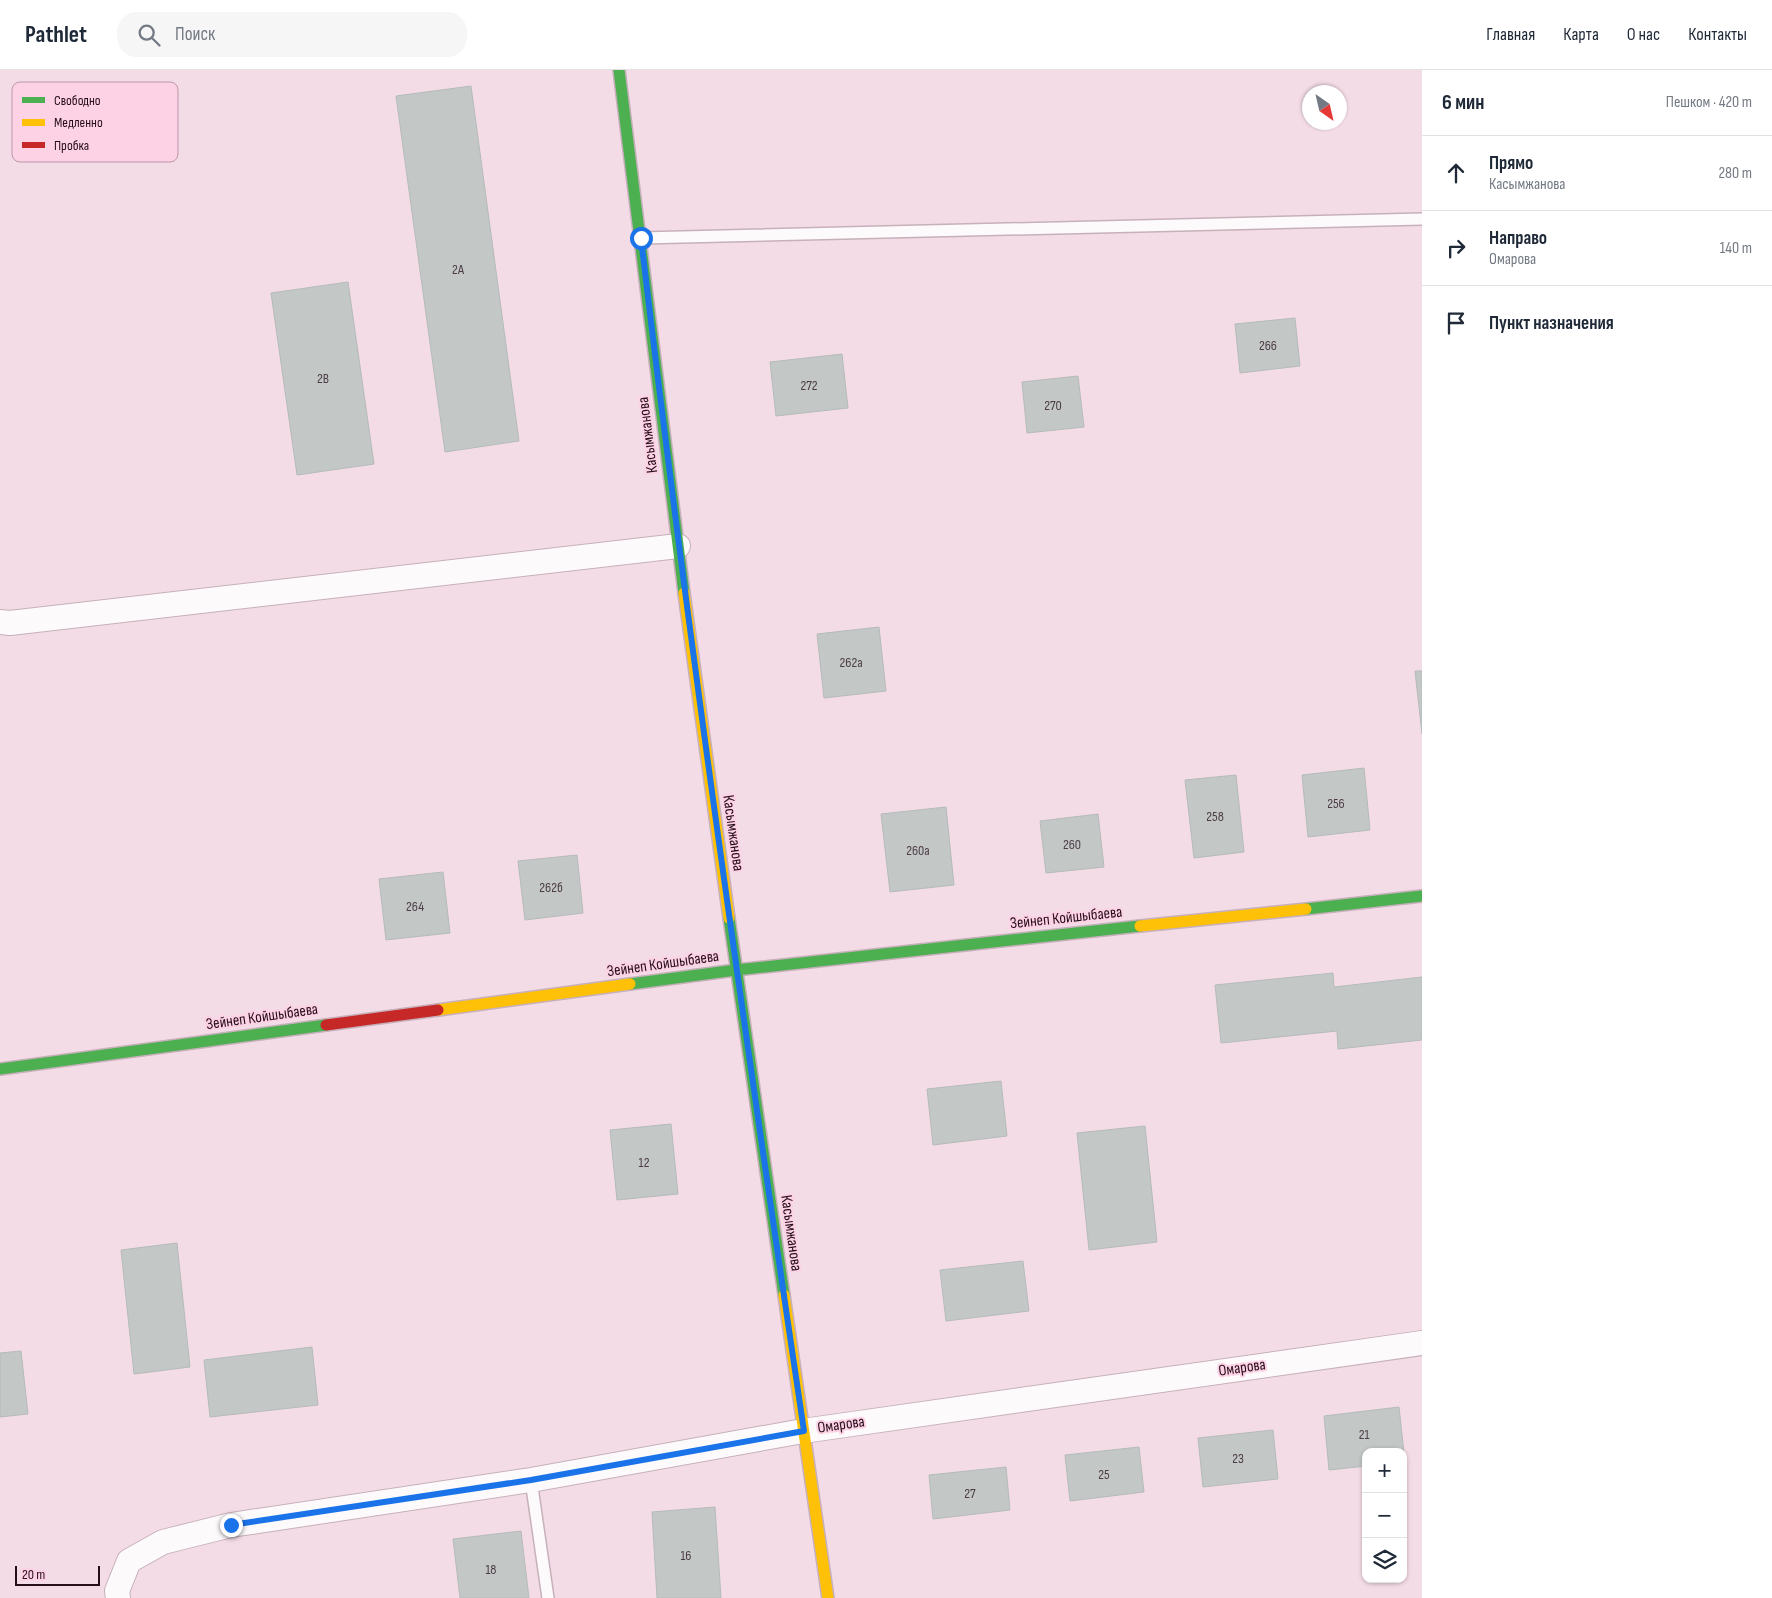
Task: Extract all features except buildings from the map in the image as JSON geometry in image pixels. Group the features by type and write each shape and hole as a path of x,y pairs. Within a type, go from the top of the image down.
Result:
{"street":[{"name":"Касымжанова","path":"619,70 678,546 736,970 828,1598"},
{"path":"0,622 10,623 678,546"},
{"name":"Зейнеп Койшыбаева","path":"0,1069 736,970 1422,896"},
{"name":"Омарова","path":"118,1598 117,1591 129,1561 163,1542 231,1525 531,1480 804,1431 1422,1343"}],"lane":[{"path":"641,238 1422,219"},
{"path":"531,1480 548,1598"}],"traffic: fast":[{"path":"619,70 684,593"},
{"path":"1306,909 1422,896"},
{"path":"729,918 784,1295"},
{"path":"630,984 736,970 1140,926"},
{"path":"0,1069 326,1025"}],"traffic: slow":[{"path":"684,593 729,918"},
{"path":"1140,926 1306,909"},
{"path":"438,1010 630,984"},
{"path":"784,1295 828,1598"}],"traffic: jam":[{"path":"326,1025 438,1010"}],"route":[{"path":"231,1525 531,1480 804,1431 736,970 678,546 641,238"}]}
